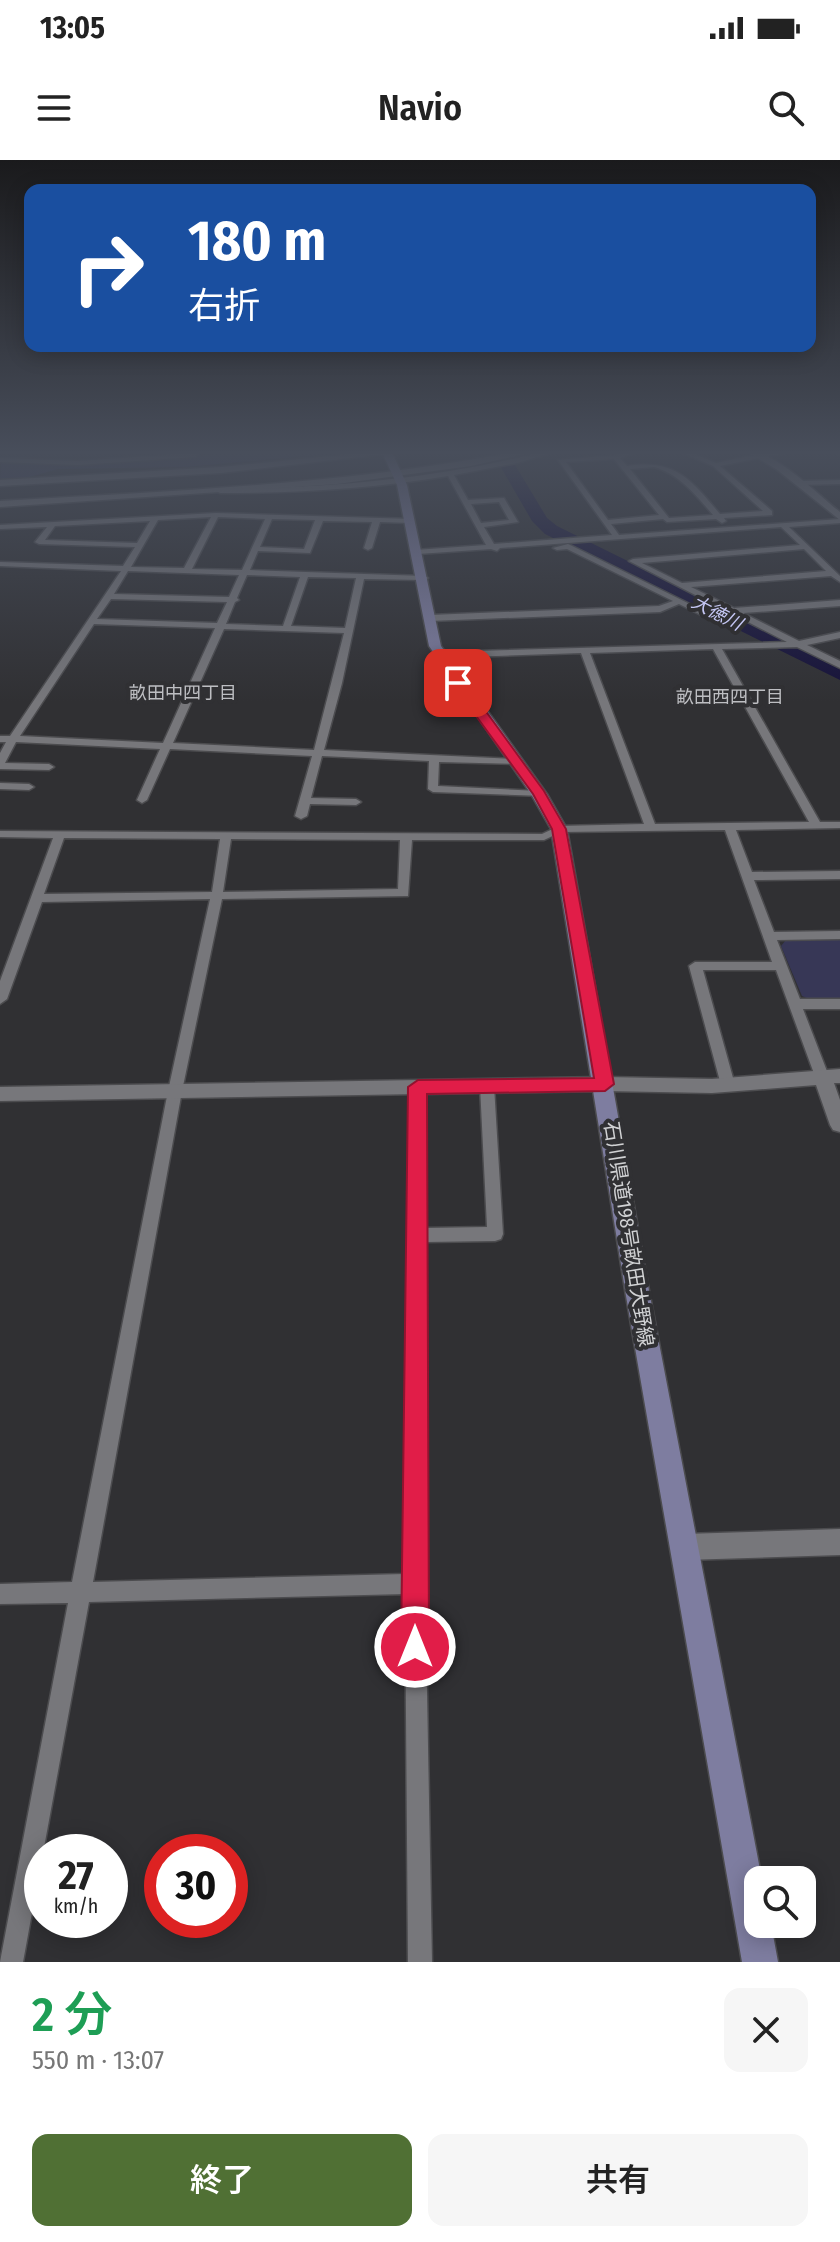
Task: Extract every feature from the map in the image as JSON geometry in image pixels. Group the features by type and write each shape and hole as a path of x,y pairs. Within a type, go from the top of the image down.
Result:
{"main road":[{"name":"石川県道198号畝田大野線","path":"413,534 440,655 539,794 559,829 605,1084 633,1267 760,1962"}],"street":[{"path":"45,534 39,542 140,545"},
{"path":"49,767 0,763 146,534"},
{"path":"187,570 206,534"},
{"path":"142,800 263,534"},
{"path":"257,549 307,551 314,534"},
{"path":"368,548 372,534"},
{"path":"484,534 491,546 499,550 568,546 704,613"},
{"path":"418,552 648,534"},
{"path":"672,534 678,540"},
{"path":"793,534 840,580"},
{"path":"806,547 633,561 840,665"},
{"path":"685,548 692,556"},
{"path":"2,567 424,578"},
{"path":"681,585 832,573"},
{"path":"286,629 305,574"},
{"path":"301,816 361,576"},
{"path":"108,596 235,600"},
{"path":"430,618 660,609 680,601"},
{"path":"733,611 840,603"},
{"path":"91,621 349,631"},
{"path":"440,655 794,644 840,635"},
{"path":"716,646 816,825"},
{"path":"584,650 650,826"},
{"path":"0,739 517,762"},
{"path":"434,758 433,789 539,794"},
{"path":"0,786 29,787"},
{"path":"305,801 356,802"},
{"path":"0,834 544,837 559,829 840,825"},
{"path":"729,826 795,1004 831,1078 840,1125"},
{"path":"0,999 60,835"},
{"path":"11,1962 175,1091 217,895 226,835"},
{"path":"37,898 404,893 406,836"},
{"path":"748,876 840,875"},
{"path":"769,936 840,935"},
{"path":"728,1085 695,966 781,966"},
{"path":"795,1004 840,1004"},
{"path":"0,1094 605,1084 728,1085 831,1078"},
{"path":"417,1235 495,1234 487,1086"},
{"path":"418,1087 415,1584 420,1962"},
{"path":"685,1547 840,1542"},
{"path":"0,1594 415,1584"}],"shaded area":[{"path":"786,940 840,940 840,1000 811,1000 802,996 781,946"}],"waterway":[{"name":"大徳川","path":"559,534 840,674"}],"district":[{"name":"畝田中四丁目","path":"183,693"},
{"name":"畝田西四丁目","path":"730,697"}],"route":[{"path":"415,1647 418,1087 605,1084 559,829 539,794 458,683"}]}
